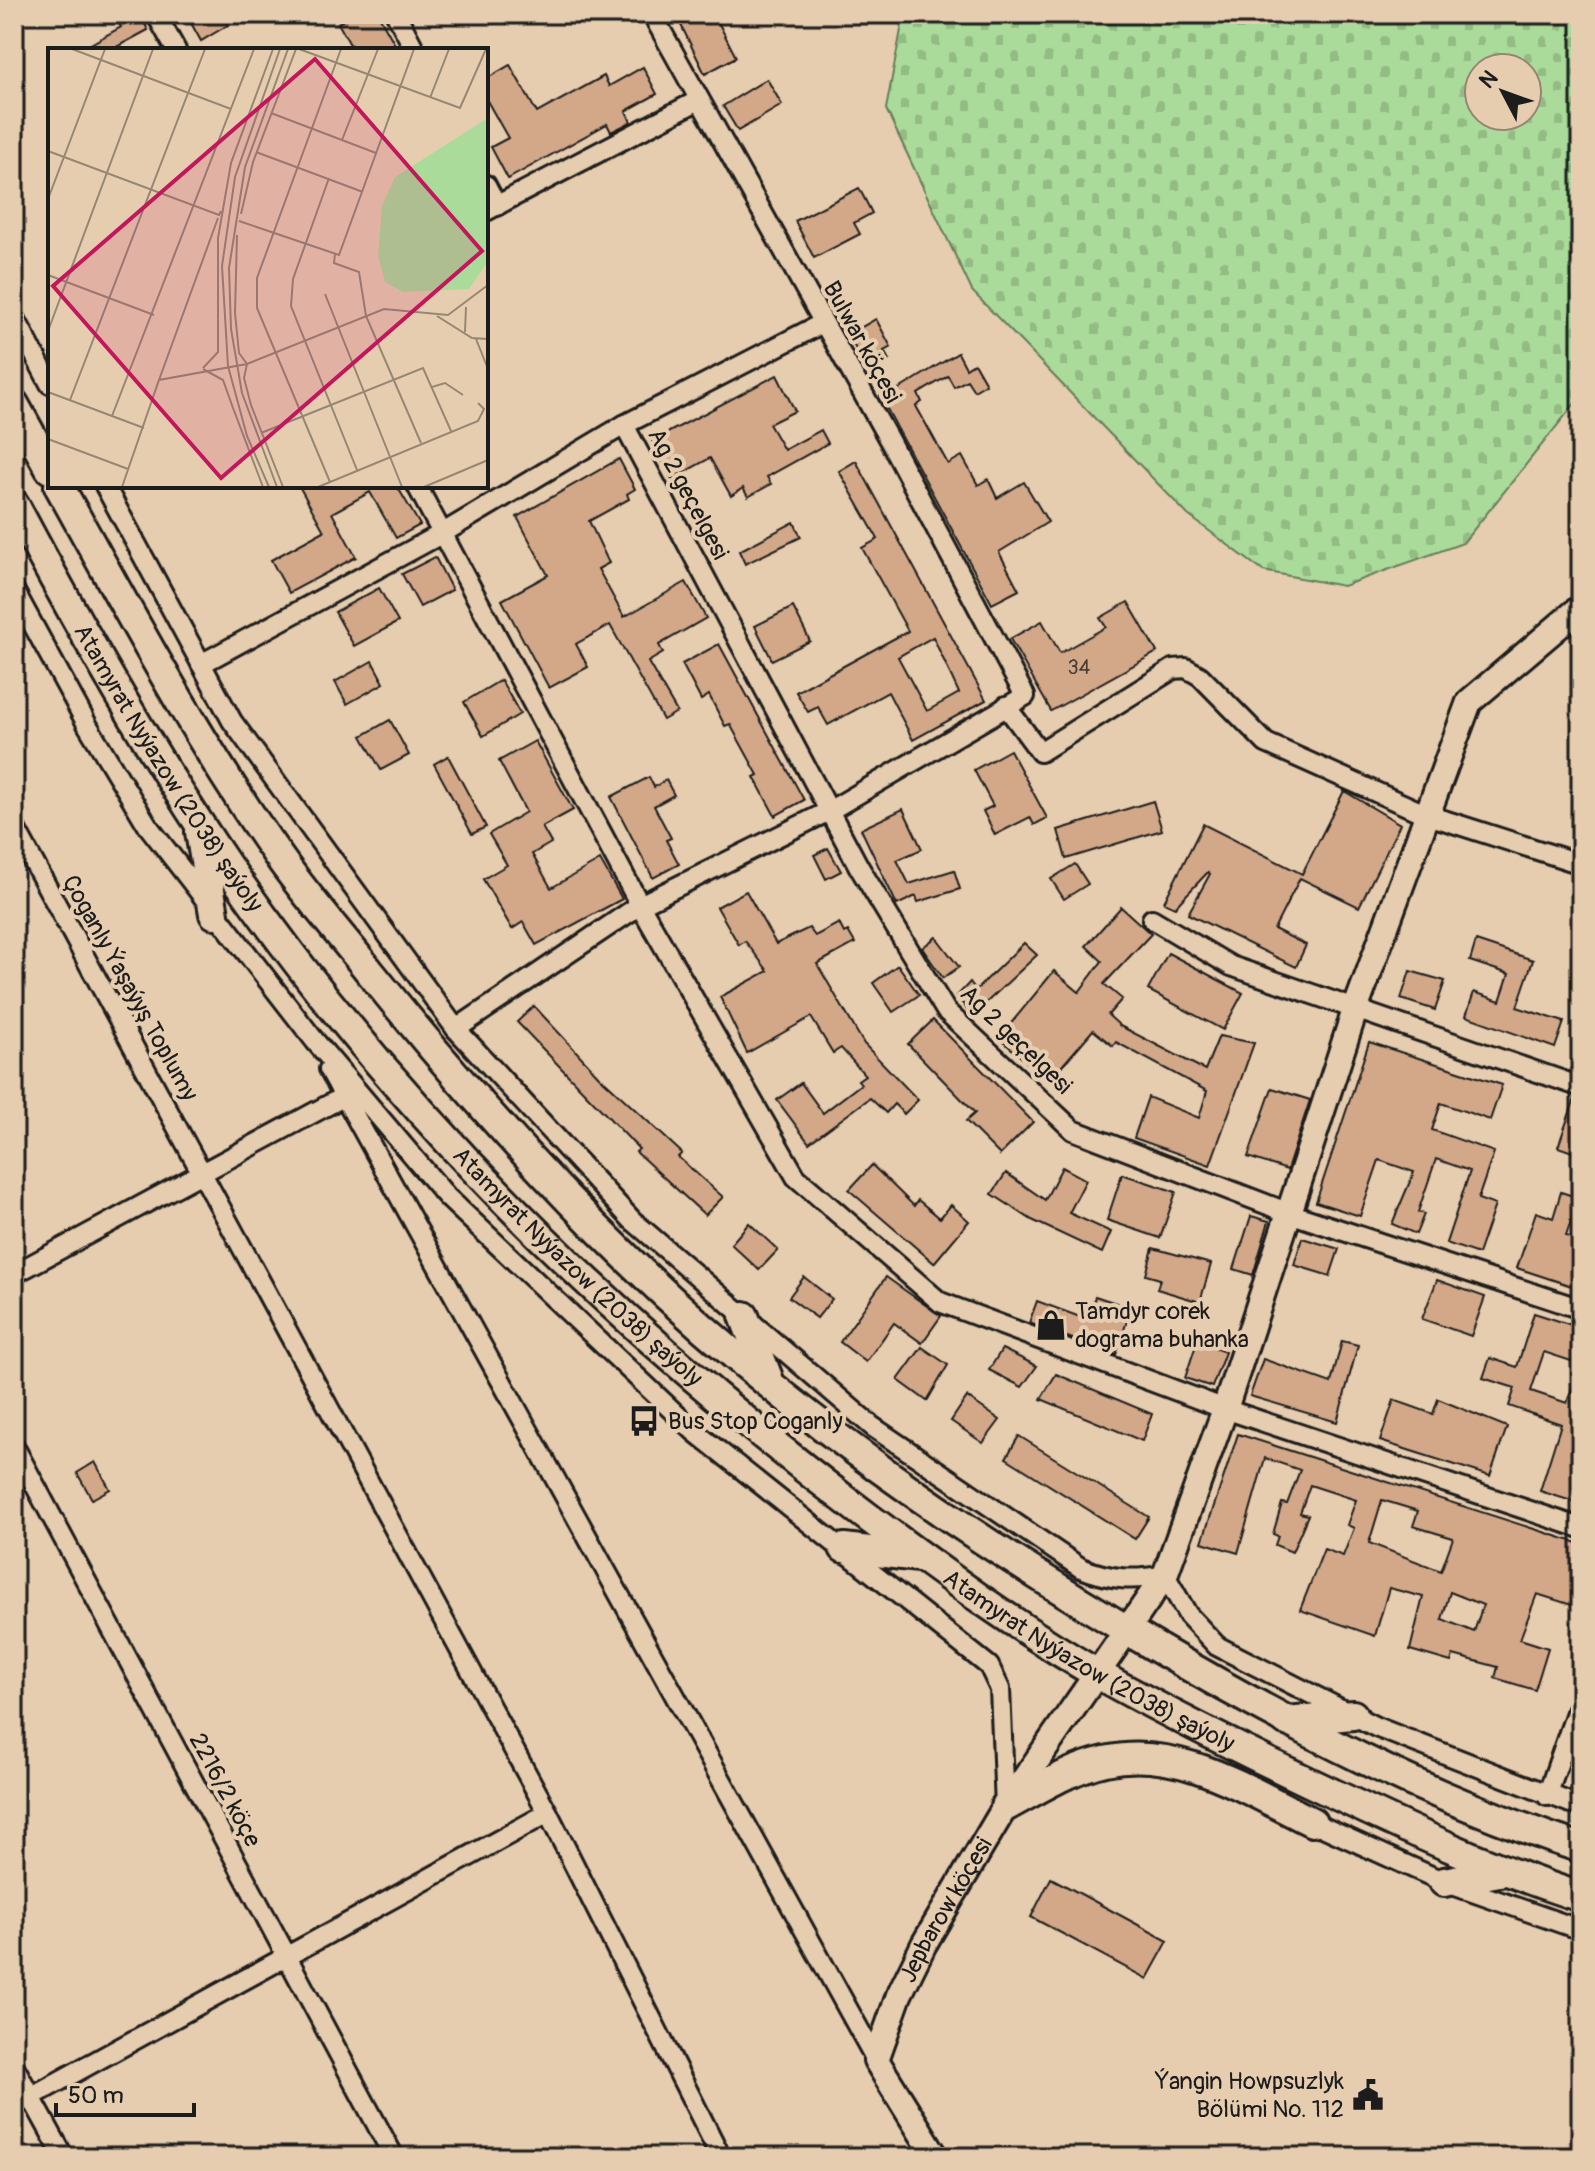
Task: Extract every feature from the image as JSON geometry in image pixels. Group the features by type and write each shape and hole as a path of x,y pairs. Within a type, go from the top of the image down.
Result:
{"main road":[{"path":"14,404 48,465"},
{"name":"Atamyrat Nyýazow (2038) şaýoly","path":"60,488 176,698 283,862 436,1055 573,1204 635,1265 770,1383 935,1508 1126,1630 1282,1721 1443,1797 1581,1848"},
{"name":"Atamyrat Nyýazow (2038) şaýoly","path":"14,504 133,720 229,868 388,1071 518,1213 596,1291 769,1442 922,1557 1098,1674 1257,1758 1505,1871 1581,1897"},
{"path":"198,820 214,914"},
{"path":"744,1316 770,1383"},
{"path":"844,1548 922,1557"},
{"path":"1282,1721 1353,1715"},
{"path":"1005,1807 1080,1769 1107,1761 1143,1758 1204,1770 1312,1822"},
{"path":"1257,1758 1312,1822"},
{"path":"1444,1882 1505,1871"}],"street":[{"path":"156,14 175,48"},
{"path":"396,14 414,48"},
{"name":"Bulwar köçesi","path":"652,14 1025,696 1006,706"},
{"path":"491,208 699,100"},
{"path":"14,316 48,380"},
{"path":"201,664 443,533 624,425 823,323"},
{"name":"Ag 2 geçelgesi","path":"624,425 829,811 946,1011 1073,1130 1289,1213 1581,1309"},
{"path":"106,488 232,721 456,1029 632,1220 873,1427 1081,1568 1109,1579 1138,1580 1165,1575 1188,1615 1217,1646 1353,1715 1547,1796 1581,1807"},
{"path":"418,488 640,905 796,1177 940,1302 1225,1409 1581,1528"},
{"path":"14,590 88,726 148,826 319,1046 458,1208 695,1432 989,1666 1000,1689 1005,1807"},
{"name":"Jepbarow köçesi","path":"876,2060 899,1995 924,1944 1005,1807 1165,1575 1225,1409 1355,1010 1469,702 1581,607"},
{"path":"456,1029 640,905 829,811 1006,706 1040,752 1173,669 1186,668 1200,676 1266,743 1425,814 1581,864"},
{"name":"Çoganly Ýaşaýyş Toplumy","path":"14,826 548,1813 721,2157"},
{"path":"1152,919 1231,966 1581,1087"},
{"path":"319,1046 343,1097 876,2060 936,2157"},
{"path":"14,1274 343,1097"},
{"name":"2216/2 köçe","path":"14,1446 394,2157"},
{"path":"1547,1796 1581,1698"},
{"path":"22,2101 548,1813"},
{"path":"1312,1822 1444,1882 1581,1930"},
{"path":"14,2066 22,2101 64,2157"}],"shaded area":[{"path":"1581,2101 1581,2157 1563,2157"}],"green space":[{"path":"904,14 1581,14 1581,396 1463,543 1343,586 1263,571 1188,515 972,291 886,109"}],"building":[{"path":"114,14 140,14 148,30 115,48 84,48 121,27"},
{"path":"186,14 222,14 228,25 201,41"},
{"path":"355,14 378,14 397,48 352,48 338,23"},
{"path":"697,14 714,14 736,57 705,74 680,23"},
{"path":"510,65 537,113 604,76 609,86 643,67 657,94 626,111 631,122 611,132 607,124 508,179 491,147 508,138 488,103 488,78"},
{"path":"767,79 782,105 738,131 723,106"},
{"path":"859,188 872,213 854,223 860,234 814,258 795,221"},
{"path":"876,319 891,347 884,351 889,360 876,367 871,357 863,362 848,335"},
{"path":"958,353 966,368 974,363 986,384 974,391 967,380 954,387 948,376 918,394 922,402 916,406 948,464 962,456 978,485 988,479 997,498 1024,482 1048,522 999,552 1019,590 992,604 880,396 894,388 896,391"},
{"path":"777,375 795,411 769,424 784,450 821,430 828,443 767,477 771,484 748,497 743,488 731,496 710,458 672,479 652,441"},
{"path":"619,459 635,489 627,494 629,499 589,521 609,563 598,569 624,617 686,582 706,618 659,645 663,653 648,662 677,712 663,720 610,625 576,644 588,667 549,688 502,600 548,575 517,517"},
{"path":"856,461 986,700 913,740 888,692 828,725 818,707 808,712 796,692 908,631 862,548 878,539 839,471","holes":["933,637 959,693 927,711 898,657"]},
{"path":"300,488 398,488 420,525 396,538 370,492 332,513 356,557 289,593 271,560 324,531"},
{"path":"794,522 801,537 745,564 739,551"},
{"path":"435,557 452,590 420,607 402,574"},
{"path":"379,588 398,622 354,646 335,612"},
{"path":"1128,602 1157,652 1051,711 1010,639 1042,621 1060,653 1106,627 1100,618"},
{"path":"793,607 810,641 772,660 755,626"},
{"path":"719,644 804,800 775,816 754,777 758,775 730,724 725,726 709,695 701,700 682,664"},
{"path":"372,661 384,683 347,704 335,682"},
{"path":"501,680 520,714 483,736 464,702"},
{"path":"390,720 409,755 381,770 362,736"},
{"path":"535,741 573,810 542,827 551,843 532,854 551,888 600,860 622,899 536,945 523,922 512,929 483,879 507,865 489,834 526,812 499,761"},
{"path":"1010,750 1047,818 1034,825 1030,817 995,835 983,811 993,806 974,770"},
{"path":"448,756 486,827 472,834 434,764"},
{"path":"649,777 654,787 666,780 674,795 654,806 671,838 666,840 679,864 653,878 611,797"},
{"path":"1344,791 1400,824 1359,907 1300,878 1274,929 1306,945 1296,967 1188,914 1210,874 1208,872 1175,907 1164,902 1203,824 1302,874"},
{"path":"1153,801 1162,830 1066,859 1058,830"},
{"path":"903,809 922,849 897,860 909,884 954,870 960,889 918,902 916,896 897,905 861,829"},
{"path":"828,848 841,871 826,879 814,855"},
{"path":"1075,864 1088,884 1064,899 1051,879"},
{"path":"746,891 776,944 809,928 815,936 839,923 844,933 848,931 855,943 817,964 864,1044 918,1100 904,1114 894,1104 886,1113 870,1098 809,1143 777,1100 801,1083 823,1113 861,1084 858,1080 865,1075 841,1048 833,1053 811,1017 747,1053 720,997 768,971 745,941 739,945 717,907"},
{"path":"1121,907 1151,934 1104,984 1122,999 1108,1015 1120,1026 1205,1070 1219,1036 1254,1043 1210,1165 1134,1138 1148,1097 1199,1118 1207,1091 1116,1042 1113,1046 1093,1030 1049,1081 999,1038 1054,971 1079,992 1102,961 1086,946"},
{"path":"936,937 959,967 943,978 922,948"},
{"path":"1476,941 1533,960 1517,1007 1564,1022 1555,1048 1466,1016 1474,992 1500,1001 1509,974 1470,961"},
{"path":"1024,943 1037,955 972,1016 957,996 970,982 976,990"},
{"path":"1168,953 1243,993 1223,1030 1148,990"},
{"path":"898,965 919,995 893,1012 873,983"},
{"path":"1410,971 1445,981 1435,1010 1401,999"},
{"path":"534,1006 599,1076 682,1153 678,1157 723,1197 705,1215 636,1152 639,1149 517,1022"},
{"path":"933,1020 1033,1122 1000,1155 966,1121 975,1113 908,1044"},
{"path":"1369,1042 1502,1085 1490,1120 1441,1103 1432,1130 1494,1152 1478,1199 1495,1205 1478,1254 1446,1243 1470,1171 1436,1159 1418,1212 1424,1214 1416,1234 1392,1224 1414,1172 1379,1160 1360,1216 1316,1202"},
{"path":"1272,1088 1310,1100 1287,1170 1248,1157"},
{"path":"1575,1098 1581,1099 1581,1155 1558,1147"},
{"path":"872,1165 914,1206 918,1200 940,1218 951,1205 969,1221 934,1263 849,1190"},
{"path":"1062,1167 1086,1180 1069,1213 1111,1232 1102,1253 1032,1220 992,1194 1006,1173 1045,1200"},
{"path":"1122,1174 1176,1192 1160,1238 1107,1220"},
{"path":"1561,1192 1579,1198 1566,1236 1581,1240 1581,1289 1517,1268 1536,1212 1553,1218"},
{"path":"1251,1216 1269,1221 1253,1275 1234,1269"},
{"path":"749,1223 778,1250 759,1270 731,1244"},
{"path":"1302,1238 1339,1249 1330,1276 1294,1265"},
{"path":"1153,1248 1211,1264 1200,1302 1157,1289 1160,1279 1146,1275"},
{"path":"804,1277 832,1299 817,1318 789,1297"},
{"path":"886,1277 941,1316 922,1343 894,1323 866,1362 840,1342"},
{"path":"1437,1280 1485,1297 1471,1336 1422,1319"},
{"path":"1095,1296 1131,1308 1116,1355 1029,1323 1037,1301 1088,1320"},
{"path":"1534,1313 1581,1328 1577,1363 1544,1352 1531,1391 1567,1403 1578,1370 1581,1371 1581,1504 1540,1491 1561,1424 1509,1406 1515,1388 1483,1378 1490,1358 1517,1367"},
{"path":"1342,1341 1358,1345 1337,1422 1250,1396 1263,1359 1331,1383"},
{"path":"1197,1342 1225,1352 1212,1387 1185,1378"},
{"path":"922,1347 948,1365 927,1401 898,1380"},
{"path":"1002,1349 1037,1366 1022,1387 989,1370"},
{"path":"1056,1374 1152,1414 1142,1441 1041,1399"},
{"path":"967,1397 1000,1420 983,1443 951,1421"},
{"path":"1438,1399 1507,1427 1490,1476 1380,1441 1394,1400 1433,1414"},
{"path":"1238,1434 1581,1544 1581,1608 1537,1594 1520,1639 1548,1648 1535,1690 1495,1678 1498,1667 1453,1655 1451,1662 1410,1650 1423,1597 1389,1588 1375,1636 1300,1610 1324,1549 1343,1556 1354,1528 1347,1525 1356,1500 1310,1485 1300,1513 1308,1515 1292,1552 1275,1545 1278,1536 1273,1534 1282,1503 1287,1504 1300,1470 1265,1458 1238,1553 1202,1542","holes":["1382,1500 1418,1511 1413,1526 1453,1538 1441,1571 1369,1543","1450,1592 1483,1605 1474,1632 1442,1619"]},
{"path":"1019,1436 1149,1517 1135,1539 1006,1458"},
{"path":"95,1462 110,1489 92,1499 77,1473"},
{"path":"1051,1878 1168,1941 1147,1979 1031,1917"}],"place":[{"name":"Tamdyr corek dograma buhanka","path":"1051,1325"},
{"name":"Bus Stop Coganly","path":"644,1421"},
{"name":"Ýangin Howpsuzlyk Bölümi No. 112","path":"1368,2095"}]}
